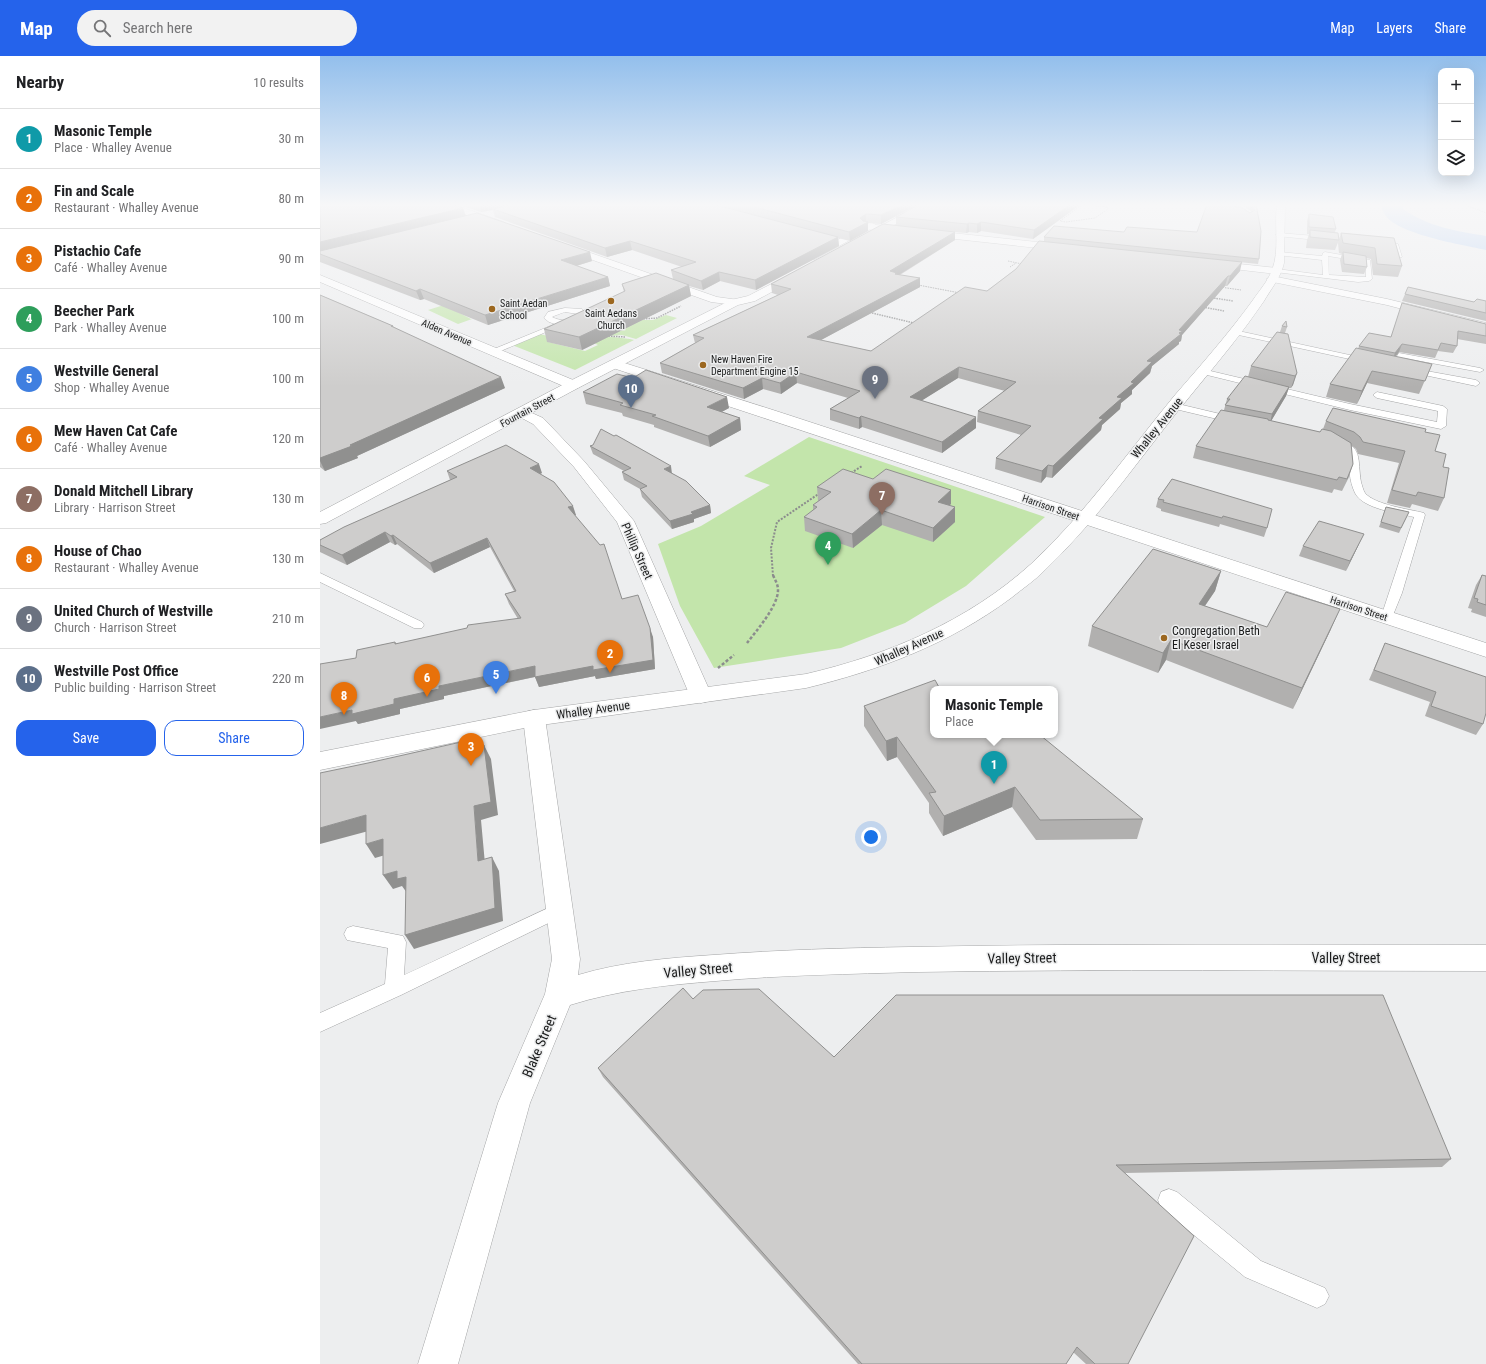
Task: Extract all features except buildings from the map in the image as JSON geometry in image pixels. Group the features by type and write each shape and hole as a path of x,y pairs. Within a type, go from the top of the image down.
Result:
{"street":[{"path":"617,265 715,300 735,302"},
{"path":"1211,265 1274,275 1486,327"},
{"name":"Whalley Avenue","path":"320,761 534,718 806,681 843,673 879,662 944,632 996,600 1040,566 1084,518 1234,332 1274,275 1276,265"},
{"name":"Fountain Street","path":"320,519 735,302 751,299 804,266"},
{"name":"Alden Avenue","path":"320,278 574,385"},
{"name":"Harrison Street","path":"615,364 1486,650"},
{"name":"Phillip Street","path":"523,413 538,421 579,464 625,521 701,696"},
{"name":"Blake Street","path":"438,1364 514,1103 560,994 566,959 534,718"},
{"name":"Valley Street","path":"560,994 612,980 665,972 742,966 861,961 1111,957 1486,958"}],"lane":[{"path":"1325,265 1326,277"},
{"path":"1274,275 1358,280 1369,279 1368,265"},
{"path":"493,351 569,321"},
{"path":"1234,332 1476,383"},
{"path":"1387,365 1402,355 1480,370"},
{"path":"1202,372 1350,407 1441,426 1443,409 1377,395"},
{"path":"1174,406 1242,422"},
{"path":"1327,440 1350,448 1353,453 1358,490 1362,496 1370,501 1420,515 1387,617"},
{"path":"320,577 418,626"},
{"path":"320,1023 394,990 559,910"},
{"path":"353,934 397,942 394,990"},
{"path":"1169,1200 1253,1269 1317,1296"}],"path":[{"path":"914,284 963,293"},
{"path":"1219,287 1242,290"},
{"path":"1214,298 1233,301"},
{"path":"642,317 639,318 647,320 656,319 684,304"},
{"path":"1201,306 1224,311"},
{"path":"872,313 914,324"},
{"path":"603,335 630,338"},
{"path":"851,473 863,465"},
{"path":"747,643 762,625 778,589 772,568 770,547 777,522 825,490"},
{"path":"718,668 734,655"}],"green space":[{"path":"444,305 472,319 458,324 428,310"},
{"path":"666,315 677,318 636,339 622,335 609,336 642,320 653,320"},
{"path":"540,334 555,338 548,342 585,351 598,345 594,343 600,335 634,340 575,370 512,345"},
{"path":"809,437 1045,517 966,586 905,623 841,648 714,668 680,606 658,544 701,526 770,485 744,476"}],"place":[{"name":"Saint Aedans Church","path":"611,301"},
{"name":"Saint Aedan School","path":"492,309"},
{"name":"New Haven Fire Department Engine 15","path":"703,365"},
{"name":"United Church of Westville","path":"875,399"},
{"name":"Westville Post Office","path":"631,408"},
{"name":"Donald Mitchell Library","path":"882,515"},
{"name":"Beecher Park","path":"828,565"},
{"name":"Congregation Beth El Keser Israel","path":"1164,638"},
{"name":"Fin and Scale","path":"610,673"},
{"name":"Westville General","path":"496,694"},
{"name":"Mew Haven Cat Cafe","path":"427,697"},
{"name":"House of Chao","path":"344,715"},
{"name":"Pistachio Cafe","path":"471,766"},
{"name":"Masonic Temple","path":"994,784"}]}
